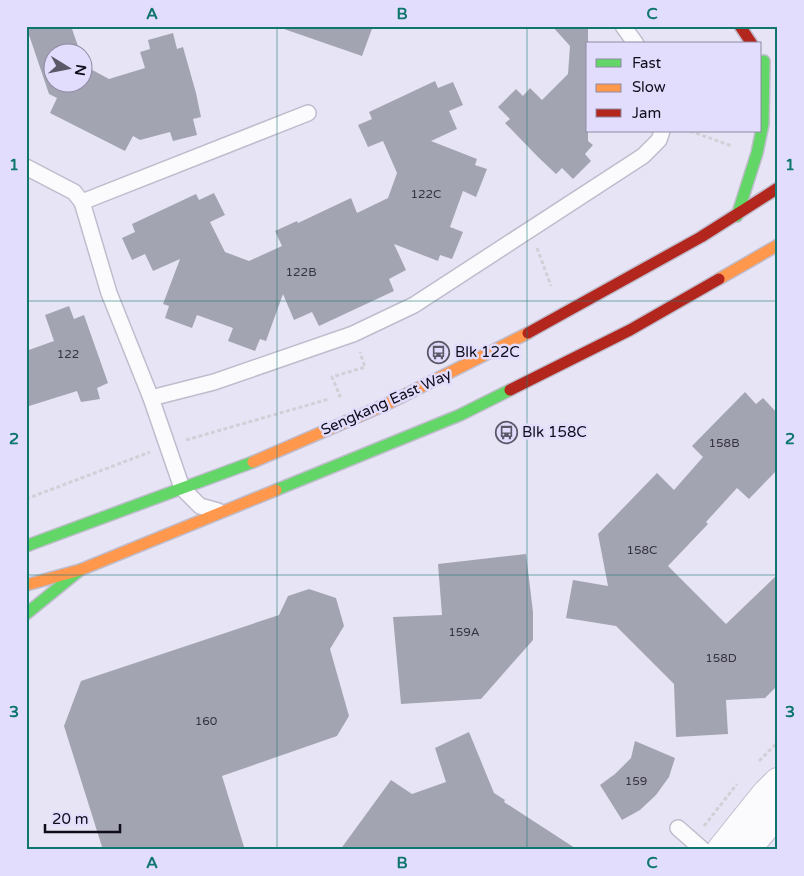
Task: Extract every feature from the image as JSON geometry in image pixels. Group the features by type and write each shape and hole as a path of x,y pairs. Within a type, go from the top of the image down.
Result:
{"main road":[{"path":"740,26 751,42"},
{"path":"762,58 778,84"},
{"path":"762,58 762,129"},
{"path":"737,216 757,153 761,132"},
{"name":"Sengkang East Way","path":"27,545 182,488 345,422 503,348 737,216 778,188"},
{"path":"26,585 80,570 460,415 630,330 778,245"},
{"path":"739,268 768,263"},
{"path":"26,614 80,570"}],"street":[{"path":"720,850 764,795 778,782"},
{"path":"746,850 778,811"}],"lane":[{"path":"624,26 635,42"},
{"path":"82,202 308,114"},
{"path":"150,398 214,382 353,334 414,305 643,156 659,140 662,132"},
{"path":"26,167 74,192 82,202 109,293 168,445 182,488 200,506 221,512"},
{"path":"678,828 703,850"}],"path":[{"path":"693,132 736,148"},
{"path":"530,229 551,286"},
{"path":"26,499 168,445 340,396 332,377 365,366"}],"building":[{"path":"26,26 71,26 77,42 42,42 42,73"},
{"path":"285,26 373,26 362,56 284,29"},
{"path":"552,26 588,26 588,42 586,42 586,132 588,132 588,141 593,145 585,154 591,161 573,179 562,168 556,174 538,157 505,123 510,119 498,107 516,89 523,96 530,88 542,100 568,74 570,46"},
{"path":"173,33 177,49 183,47 201,117 193,119 197,135 173,141 170,132 140,140 133,136 125,151 50,113 57,98 48,92 92,92 92,70 109,79 145,68 140,52 150,49 148,40"},
{"path":"435,81 438,88 453,82 463,105 449,111 457,129 431,141 477,159 475,165 487,169 476,197 463,191 450,227 463,232 452,259 440,255 438,261 394,244 406,270 389,279 394,291 319,326 312,312 294,320 283,294 266,341 260,339 255,351 228,341 233,328 197,315 192,328 165,318 169,306 163,304 180,259 153,271 145,254 132,260 122,238 135,232 132,224 196,194 199,200 214,193 225,215 210,222 225,252 249,261 282,246 275,231 297,221 298,223 351,198 357,213 388,198 397,173 383,141 368,147 358,125 372,119 369,112"},
{"path":"69,306 74,319 84,315 108,383 97,388 100,399 81,402 77,391 26,407 26,351 54,341 45,315"},
{"path":"745,392 756,404 763,398 778,414 778,469 749,499 737,488 706,522 708,524 668,566 726,624 778,574 778,685 765,698 726,700 728,734 676,737 674,684 616,626 566,618 573,580 608,586 598,534 657,473 674,490 703,457 692,446"},
{"path":"526,554 533,612 533,640 481,699 401,704 393,617 442,615 438,564"},
{"path":"309,589 336,598 344,626 330,649 349,716 337,736 222,776 245,850 103,850 64,726 81,681 279,615 288,596"},
{"path":"469,732 494,793 505,800 504,802 578,850 340,850 391,780 412,794 446,782 435,748"},
{"path":"635,741 675,758 669,777 656,795 640,810 622,820 600,785 615,774 631,758"}],"traffic: fast":[{"path":"762,129 764,61"},
{"path":"737,216 757,153 761,132"},
{"path":"276,490 460,415 510,390"},
{"path":"26,546 253,462"},
{"path":"26,614 80,570"}],"traffic: slow":[{"path":"719,279 778,245"},
{"path":"253,462 387,404 528,333"},
{"path":"26,585 80,570 276,490"}],"traffic: jam":[{"path":"740,26 751,42"},
{"path":"528,333 701,237 778,188"},
{"path":"510,390 630,330 719,279"}],"place":[{"name":"Blk 122C","path":"439,352"},
{"name":"Blk 158C","path":"506,432"}]}
